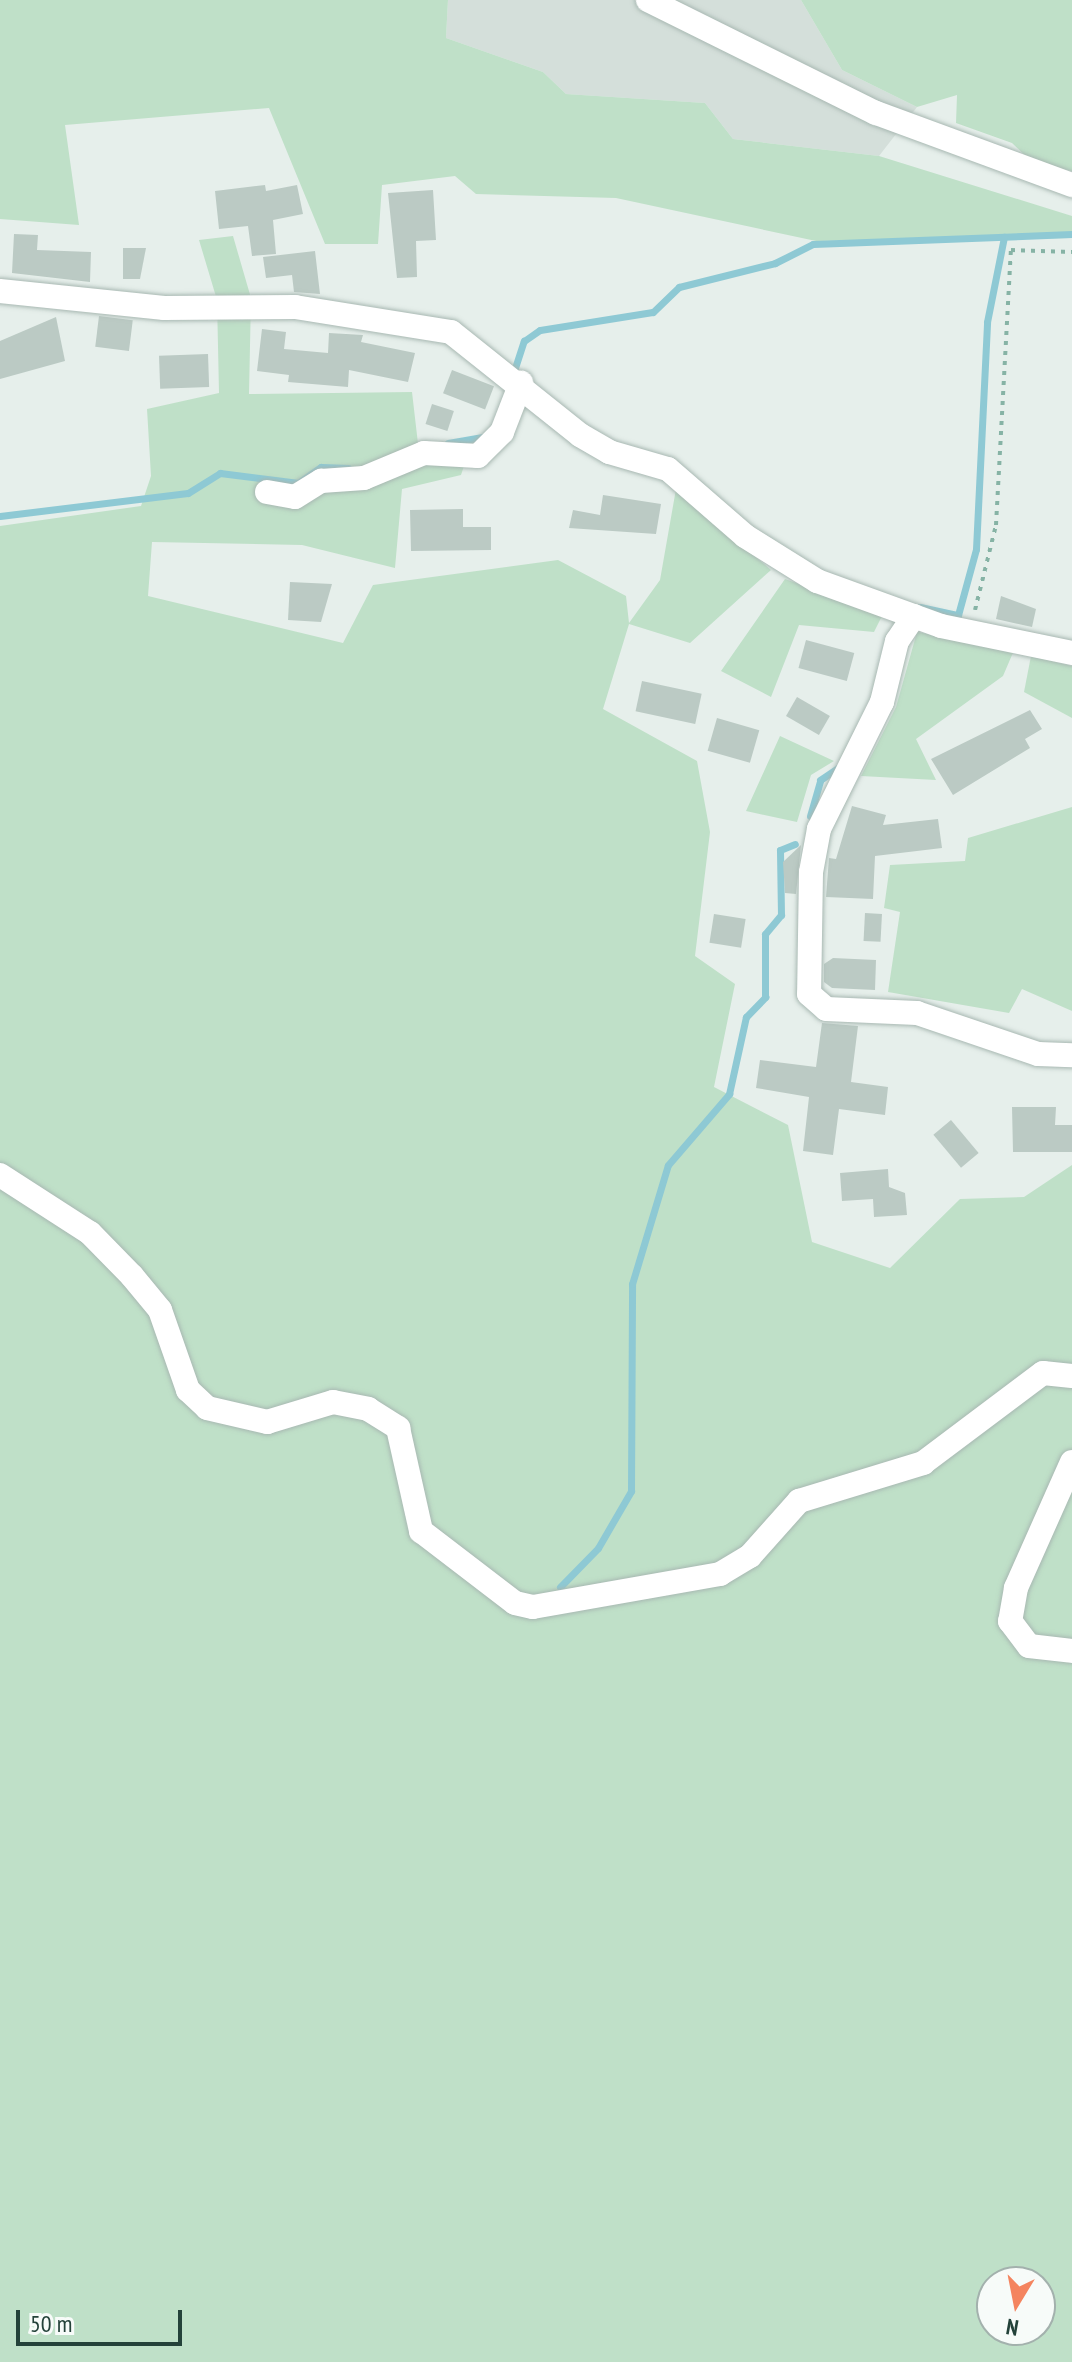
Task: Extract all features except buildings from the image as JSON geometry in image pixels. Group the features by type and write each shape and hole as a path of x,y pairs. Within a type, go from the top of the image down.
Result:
{"street":[{"path":"648,0 876,113 1072,185"},
{"path":"0,291 164,308 295,307 421,323 451,332 512,375 609,452 668,469 784,564 914,616 970,632 1072,653"},
{"path":"267,492 295,497 321,481 364,478 424,453 478,456 502,432 512,375"},
{"path":"914,616 897,641 882,702 819,829 811,872 809,994 826,1009 917,1013 1038,1054 1072,1055"},
{"path":"0,1175 90,1233 132,1276 160,1310 188,1390 207,1408 267,1422 333,1402 368,1409 398,1428 421,1531 515,1603 533,1607 720,1574 750,1556 799,1501 923,1463 1043,1373 1072,1376"},
{"path":"1072,1462 1016,1588 1010,1621 1029,1646 1072,1651"}],"path":[{"path":"970,632 996,525 1011,250 1072,252"}],"shaded area":[{"path":"448,0 801,0 842,70 917,107 879,156 733,139 705,103 566,94 543,72 446,38"}],"green space":[{"path":"0,0 448,0 446,38 543,72 566,94 705,103 733,139 879,156 1072,216 1072,238 816,241 616,198 476,194 455,176 382,185 378,244 325,244 269,108 65,125 79,225 0,219"},
{"path":"801,0 1072,0 1072,171 1033,163 1012,143 956,123 957,95 917,107 842,70"},
{"path":"233,236 251,298 249,394 412,392 420,461 465,463 461,475 402,489 395,568 302,545 152,542 148,596 343,643 373,585 558,560 626,596 629,623 660,580 676,489 771,570 690,643 629,624 603,709 697,761 710,832 695,956 735,984 714,1087 788,1125 812,1242 890,1268 960,1199 1024,1197 1072,1165 1072,2362 0,2362 0,526 141,506 151,476 147,409 219,393 217,300 199,240"},
{"path":"785,579 883,614 874,632 799,625 771,697 721,671"},
{"path":"917,632 1015,648 1003,676 916,739 936,780 861,776 896,707"},
{"path":"1031,656 1072,666 1072,718 1024,692"},
{"path":"780,736 834,761 811,775 797,822 746,811"},
{"path":"1072,807 1072,1011 1022,989 1009,1013 888,992 900,912 884,908 890,865 965,861 968,838"}],"waterway":[{"path":"513,374 524,341 540,330 653,312 679,287 775,263 813,244 1072,234"},
{"path":"920,607 958,615 976,549 987,322 1004,237"},
{"path":"448,443 482,437"},
{"path":"0,516 188,493 220,473 298,483 321,467 348,468"},
{"path":"810,816 820,780 838,768"},
{"path":"560,1587 598,1548 631,1491 632,1284 668,1165 729,1094 746,1017 765,997 765,934 781,915 780,850 795,844"}]}
